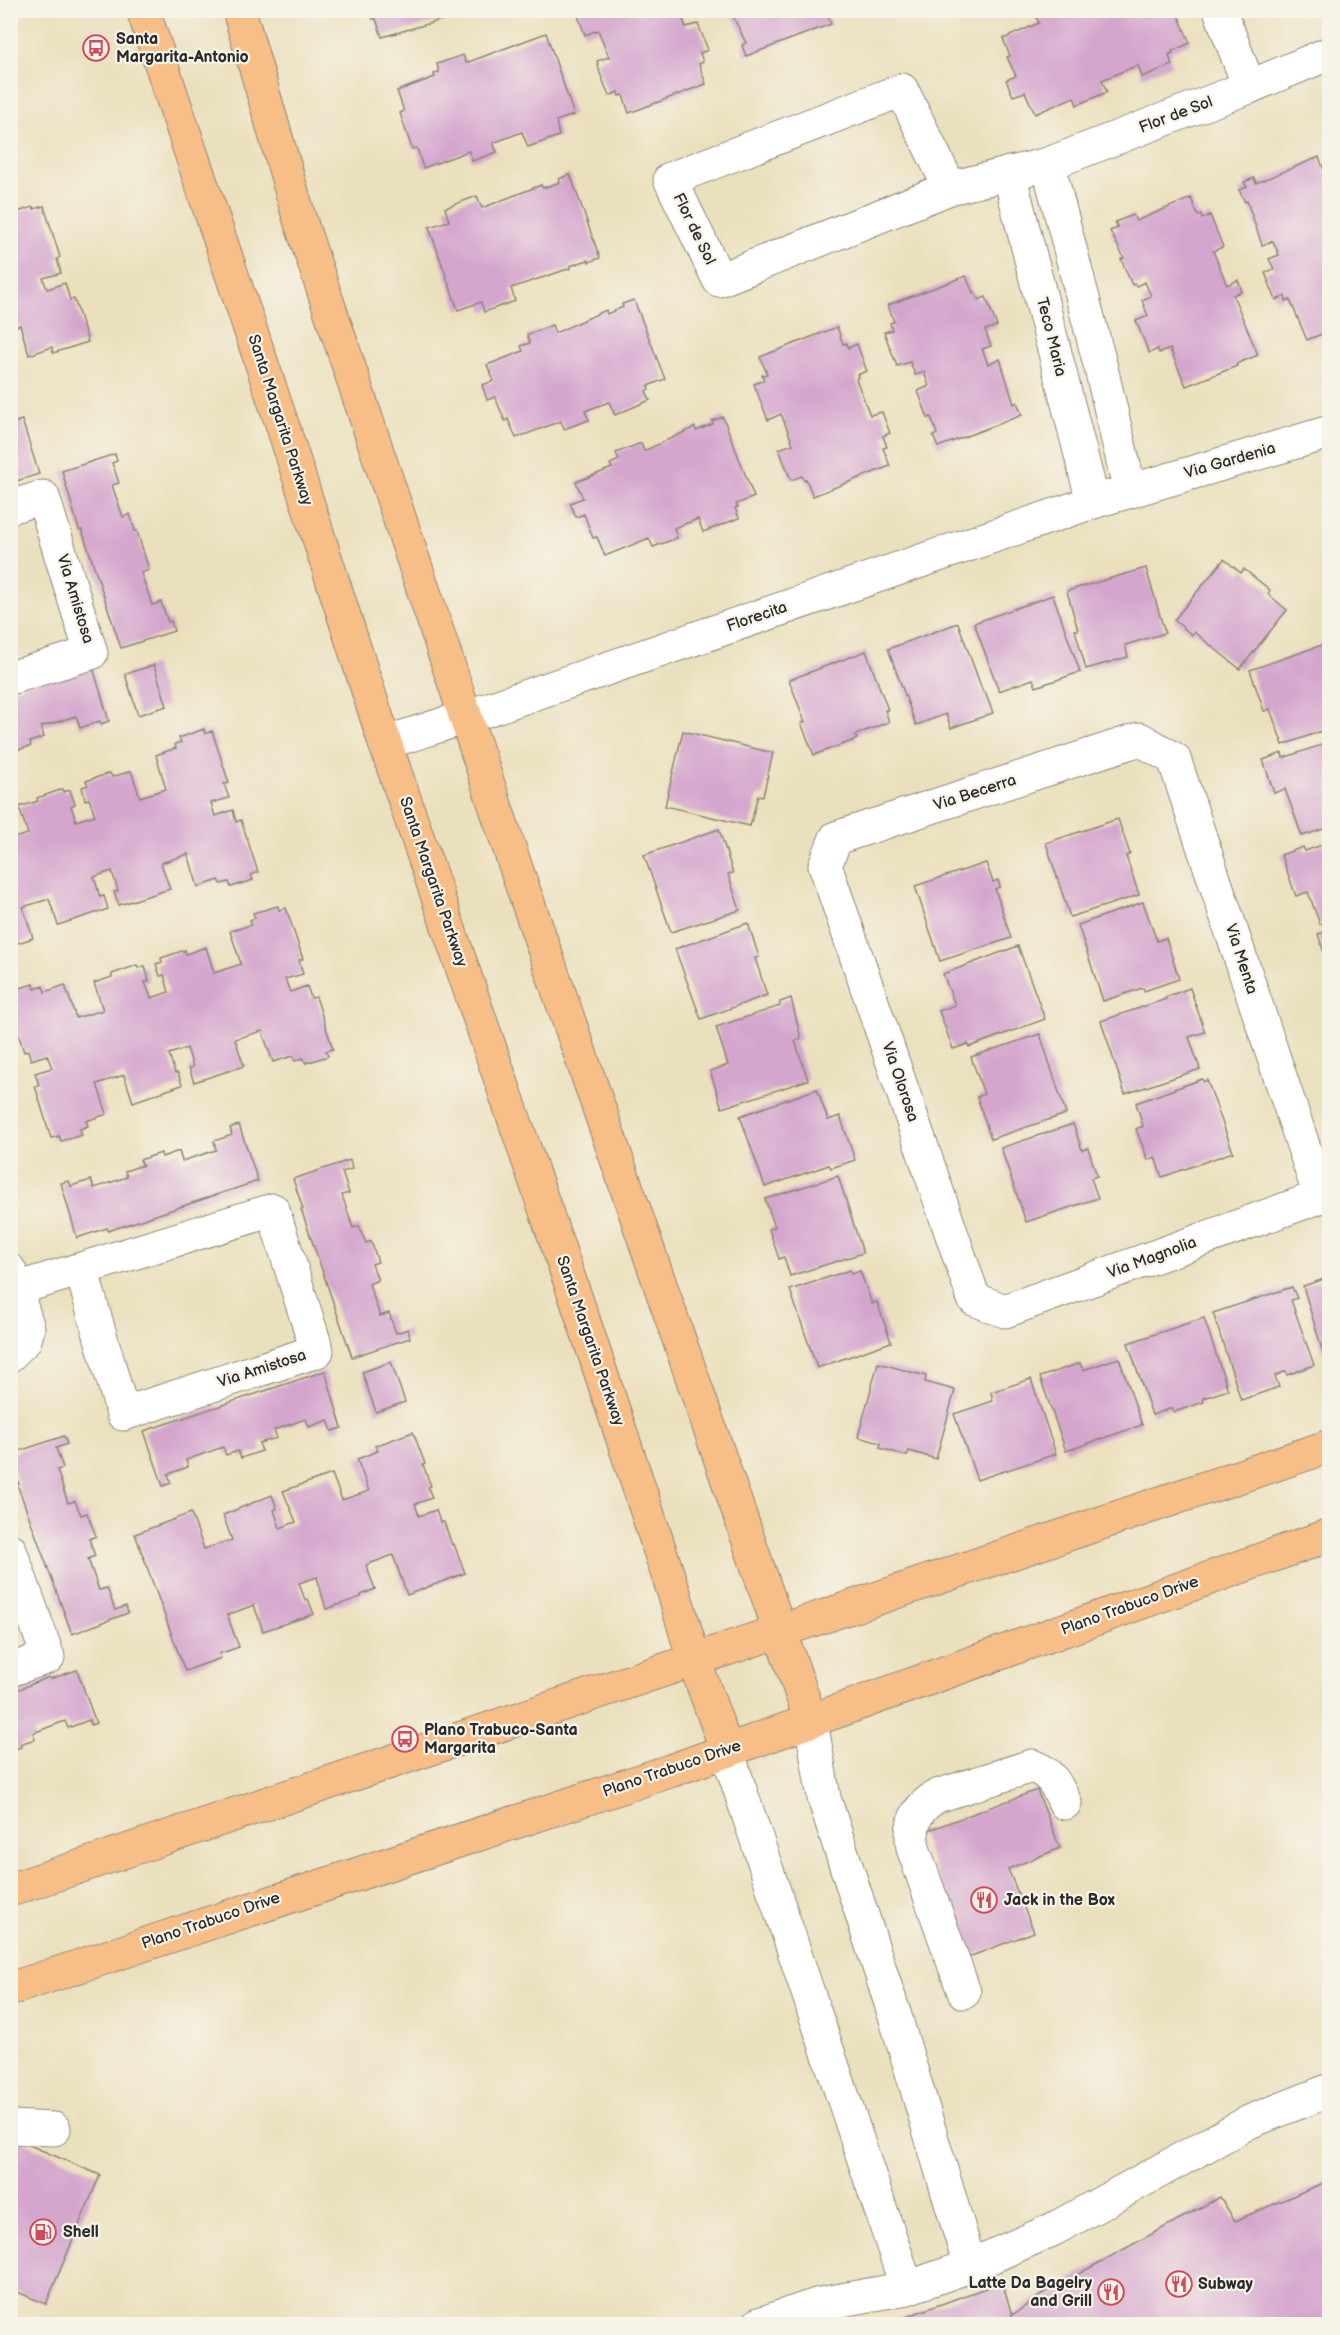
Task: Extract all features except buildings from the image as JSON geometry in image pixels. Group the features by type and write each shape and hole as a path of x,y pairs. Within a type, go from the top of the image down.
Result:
{"main road":[{"name":"Santa Margarita Parkway","path":"143,10 286,436 385,743 590,1339 694,1660 727,1751"},
{"path":"239,10 300,220 466,717 811,1721"},
{"path":"10,1890 1329,1446"},
{"name":"Plano Trabuco Drive","path":"10,1989 727,1751 1329,1535"}],"street":[{"path":"1220,10 1249,87"},
{"name":"Flor de Sol","path":"950,188 902,90 670,179 719,280 950,188 1048,164 1249,87 1329,53"},
{"path":"1048,164 1130,491"},
{"name":"Teco Maria","path":"1009,173 1093,502"},
{"name":"Via Gardenia","path":"1130,491 1329,432"},
{"name":"Florecita","path":"385,743 1130,491"},
{"name":"Via Amistosa","path":"10,507 43,497 91,653 10,678"},
{"name":"Via Becerra","path":"825,865 836,838 1140,739"},
{"name":"Via Menta","path":"1140,739 1174,759 1324,1195"},
{"name":"Via Olorosa","path":"825,865 974,1299"},
{"name":"Via Magnolia","path":"974,1299 1005,1311 1324,1195"},
{"name":"Via Amistosa","path":"10,1355 25,1340 28,1328 13,1280 81,1269 273,1210 317,1351 123,1414 81,1269"},
{"path":"10,1550 48,1657 10,1670"},
{"path":"811,1721 824,1798 895,2016 970,2266"},
{"path":"727,1751 907,2288"},
{"path":"964,1992 913,1848 911,1834 919,1810 926,1802 937,1796 1032,1766 1044,1770 1054,1780 1065,1803"},
{"path":"759,2325 820,2304 907,2288 970,2266 1044,2233 1249,2122 1329,2090"},
{"path":"10,2127 54,2129"}],"place":[{"name":"Santa Margarita-Antonio","path":"96,48"},
{"name":"Plano Trabuco-Santa Margarita","path":"405,1739"},
{"name":"Jack in the Box","path":"984,1900"},
{"name":"Shell","path":"43,2232"},
{"name":"Subway","path":"1179,2284"},
{"name":"Latte Da Bagelry and Grill","path":"1111,2292"}]}
